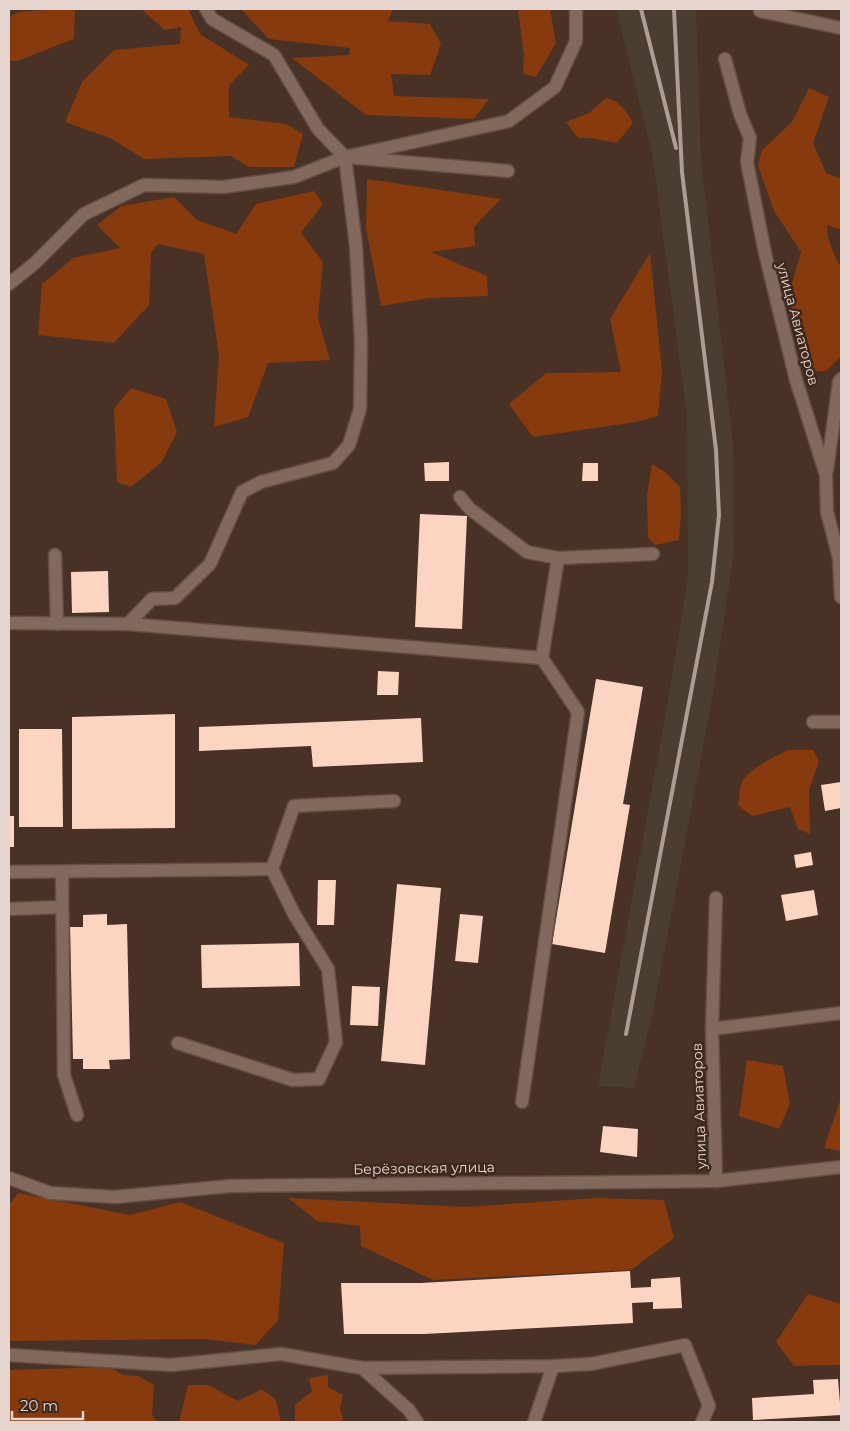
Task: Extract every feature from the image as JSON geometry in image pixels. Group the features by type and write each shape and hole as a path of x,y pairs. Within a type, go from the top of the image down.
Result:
{"street":[{"path":"128,624 152,599 175,598 210,564 242,492 261,482 333,463 349,445 360,409 361,342 356,246 345,157 318,129 274,55 212,19 206,9"},
{"path":"9,284 35,263 84,214 144,185 224,187 294,177 345,157 509,121 554,87 576,41 576,9"},
{"path":"760,11 841,28"},
{"name":"улица Авиаторов","path":"725,60 740,114 750,138 748,162 764,253 796,380 826,475 827,512 840,558 841,596"},
{"path":"345,157 508,171"},
{"path":"826,475 839,382 841,379"},
{"path":"460,497 470,509 527,552 558,558 653,554"},
{"path":"55,555 57,624"},
{"path":"522,1102 578,712 542,658 558,558"},
{"path":"9,623 128,624 542,658"},
{"path":"813,722 841,722"},
{"path":"178,1043 293,1080 319,1079 336,1042 328,969 294,914 272,869 294,806 394,801"},
{"path":"9,872 272,869"},
{"path":"62,872 64,1075 77,1115"},
{"name":"улица Авиаторов","path":"716,898 712,1030 716,1181"},
{"path":"9,909 62,907"},
{"name":"улица Авиаторов","path":"712,1030 841,1013"},
{"name":"Берёзовская улица","path":"9,1178 50,1193 115,1197 230,1186 716,1181 841,1167"},
{"path":"9,1355 171,1365 281,1354 362,1368 553,1366 591,1364 685,1345 709,1406 702,1422"},
{"path":"534,1422 553,1366"},
{"path":"362,1368 409,1410 417,1422"}],"shaded area":[{"path":"75,9 74,39 17,61 9,61 9,17 19,12"},
{"path":"141,9 188,9 200,34 249,65 229,85 229,117 286,124 303,134 294,167 249,167 231,156 144,159 110,138 65,122 82,82 114,50 180,44 181,27 165,30"},
{"path":"241,9 393,9 388,21 430,24 441,44 430,75 391,74 394,96 489,99 474,119 366,115 292,58 349,55 350,48 269,39"},
{"path":"518,9 550,9 556,43 536,77 523,74 524,56"},
{"path":"616,9 696,9 701,158 733,444 734,553 711,705 653,1012 634,1088 598,1086 669,695 688,576 687,415 652,153"},
{"path":"809,88 829,97 813,143 826,173 841,179 841,230 827,225 828,238 838,263 841,265 841,356 826,371 812,372 796,327 789,294 801,252 774,211 758,166 762,150 792,122"},
{"path":"606,98 619,104 633,123 617,143 591,138 578,138 566,122 589,113"},
{"path":"367,179 501,199 474,227 475,246 431,252 487,276 488,296 430,298 381,306 366,228"},
{"path":"314,191 323,204 301,233 323,262 318,318 330,360 268,363 248,417 214,427 219,356 204,254 158,244 151,253 149,305 114,343 38,335 42,284 73,258 120,248 97,225 121,206 174,197 197,220 236,234 256,204"},
{"path":"650,253 662,371 658,416 636,422 533,437 509,404 546,373 621,372 610,319"},
{"path":"131,388 166,399 177,432 161,463 131,487 117,482 114,409"},
{"path":"652,464 664,471 680,487 681,513 679,540 655,545 648,538 647,495"},
{"path":"788,750 813,750 819,761 809,790 810,834 798,829 790,807 753,816 738,806 742,782 749,773"},
{"path":"747,1060 783,1066 790,1104 779,1129 739,1116"},
{"path":"841,1098 841,1151 824,1148"},
{"path":"18,1193 130,1215 180,1202 284,1243 278,1321 255,1345 204,1339 9,1341 9,1205"},
{"path":"288,1198 465,1207 597,1198 664,1200 674,1238 631,1270 433,1280 361,1246 360,1226 317,1221"},
{"path":"808,1294 841,1304 841,1365 794,1366 776,1342"},
{"path":"109,1367 123,1375 138,1376 154,1385 152,1415 157,1422 9,1422 9,1370"},
{"path":"328,1375 328,1387 343,1395 340,1409 343,1419 340,1422 295,1422 295,1405 312,1391 309,1378"},
{"path":"188,1385 208,1385 238,1401 262,1389 276,1400 281,1422 179,1422"}],"building":[{"path":"449,462 449,481 425,481 424,463"},
{"path":"583,463 598,463 598,481 582,481"},
{"path":"420,514 467,516 462,629 415,627"},
{"path":"108,571 109,612 72,613 71,572"},
{"path":"378,671 399,672 398,695 377,695"},
{"path":"596,679 643,687 623,804 630,805 605,953 552,944"},
{"path":"175,714 175,828 72,829 72,717"},
{"path":"421,718 423,762 313,767 311,746 199,751 199,727"},
{"path":"19,729 62,729 63,827 19,827"},
{"path":"841,782 841,808 825,811 821,785"},
{"path":"9,816 14,816 14,847 9,847"},
{"path":"811,852 813,865 796,868 794,855"},
{"path":"318,880 336,880 334,925 317,925"},
{"path":"397,884 441,888 425,1065 381,1061"},
{"path":"814,890 818,915 786,921 781,895"},
{"path":"107,914 107,925 127,924 130,1059 109,1060 110,1069 83,1069 83,1059 73,1059 70,927 83,927 83,915"},
{"path":"460,914 483,916 478,963 455,961"},
{"path":"299,943 300,986 202,988 201,945"},
{"path":"352,986 380,987 378,1026 350,1025"},
{"path":"603,1126 638,1129 637,1157 600,1152"},
{"path":"630,1271 631,1288 651,1287 651,1279 680,1277 682,1308 653,1309 653,1302 632,1303 633,1323 424,1334 344,1334 341,1283 421,1283"},
{"path":"838,1379 841,1415 753,1420 752,1398 814,1394 813,1380"}],"railway":[{"path":"641,9 676,148"},
{"path":"626,1034 712,582 719,515 716,450 682,172 674,9"}]}
